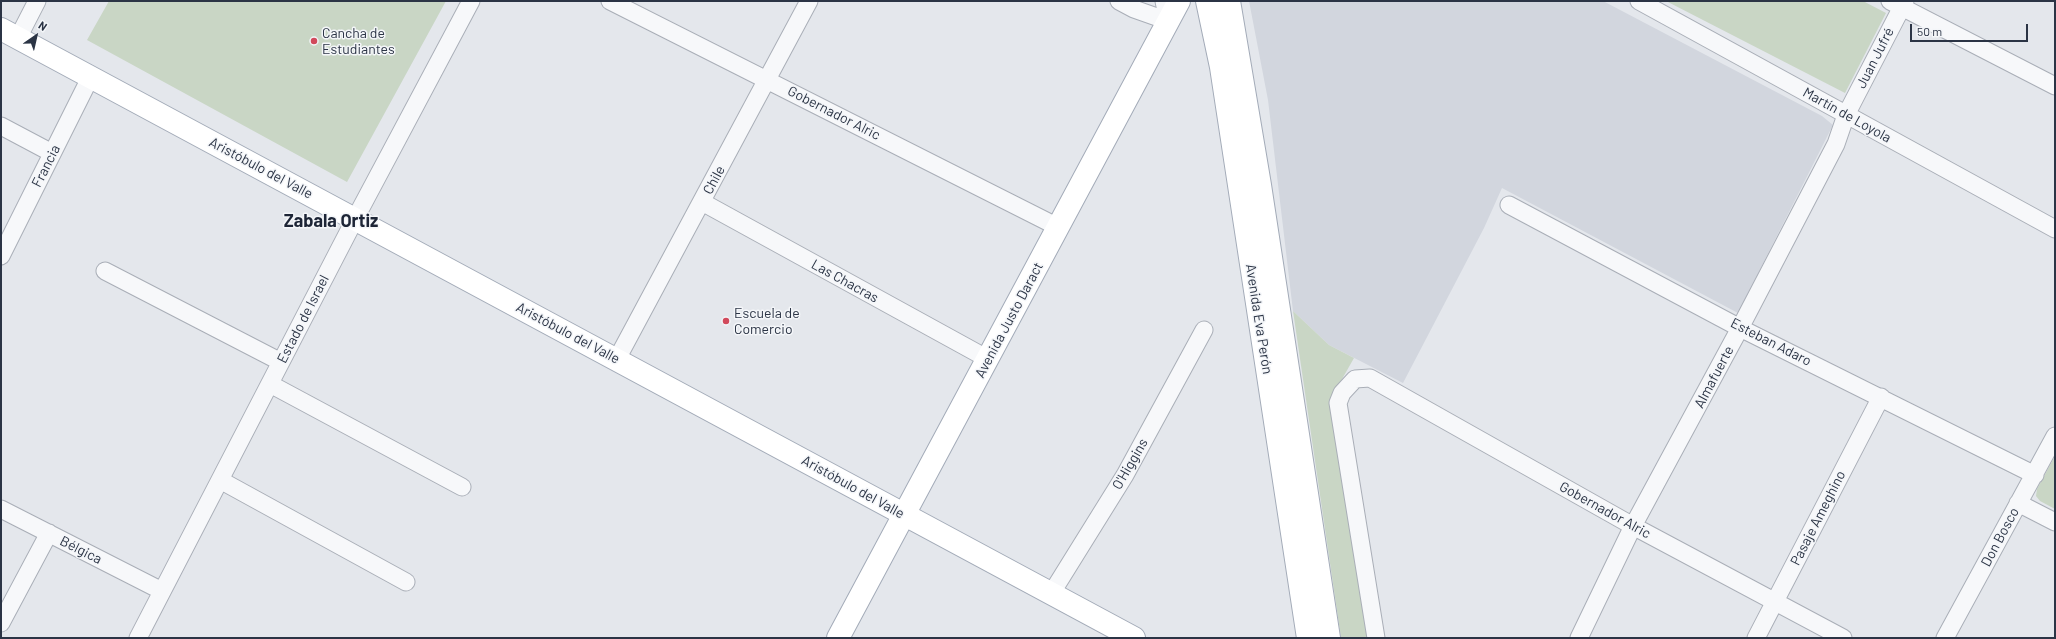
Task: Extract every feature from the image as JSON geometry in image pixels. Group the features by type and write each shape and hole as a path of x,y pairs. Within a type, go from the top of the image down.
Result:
{"main road":[{"name":"Avenida Justo Daract","path":"838,638 905,516 1058,227 1166,11 1179,1"},
{"name":"Avenida Eva Perón","path":"1207,1 1222,75 1308,638"},
{"name":"Avenida Eva Perón","path":"1229,1 1260,185 1329,638"},
{"name":"Aristóbulo del Valle","path":"9,33 1134,638"}],"street":[{"path":"9,33 37,1"},
{"name":"Estado de Israel","path":"138,638 355,219 471,1"},
{"name":"Gobernador Alric","path":"610,1 768,79 1058,227"},
{"name":"Chile","path":"617,359 809,1"},
{"path":"1119,1 1134,9 1166,11"},
{"name":"Martín de Loyola","path":"1639,1 2055,228"},
{"path":"1899,3 2055,86"},
{"name":"Juan Jufré","path":"1846,115 1899,3"},
{"name":"Francia","path":"1,256 91,76"},
{"name":"Almafuerte","path":"1579,638 1633,526 1740,328 1836,144 1846,115"},
{"path":"1,126 52,154"},
{"name":"Las Chacras","path":"702,202 988,360"},
{"name":"Esteban Adaro","path":"1509,205 1740,328 1881,397 2034,475"},
{"path":"105,271 281,362"},
{"name":"O'Higgins","path":"1051,594 1125,475 1204,330"},
{"name":"Gobernador Alric","path":"1376,638 1338,403 1342,393 1355,379 1370,378 1633,526 1843,638"},
{"path":"270,384 462,487"},
{"name":"Pasaje Ameghino","path":"1756,638 1881,397"},
{"name":"Don Bosco","path":"1945,638 2055,436"},
{"path":"220,480 406,582"},
{"path":"2018,503 2055,522"},
{"name":"Bélgica","path":"1,509 162,591"},
{"path":"1,623 49,533"}],"shaded area":[{"path":"1249,1 1603,1 1822,116 1833,125 1738,313 1502,188 1484,228 1403,383 1329,345 1293,311 1268,100"}],"green space":[{"path":"109,1 446,1 347,182 87,40"},
{"path":"1666,1 1863,1 1886,13 1845,93"},
{"path":"1293,311 1329,345 1354,358 1333,395 1370,638 1341,638"},
{"path":"2055,456 2055,509 2040,501 2036,496 2037,489"}],"place":[{"name":"Cancha de Estudiantes","path":"314,41"},
{"name":"Escuela de Comercio","path":"726,321"}],"district":[{"name":"Zabala Ortiz","path":"331,221"}]}
